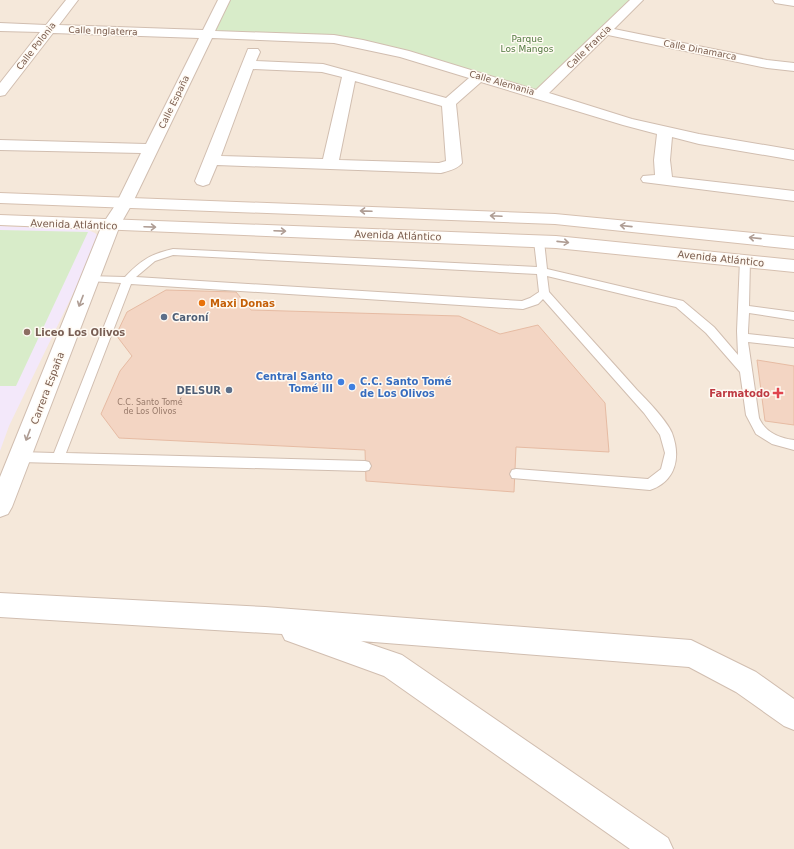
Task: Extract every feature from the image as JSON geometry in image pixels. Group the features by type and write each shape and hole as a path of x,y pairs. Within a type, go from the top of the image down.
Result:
{"street":[{"name":"Calle Polonia","path":"0,92 72,0"},
{"name":"Calle España","path":"124,204 224,0"},
{"name":"Calle Francia","path":"540,94 637,0"},
{"path":"780,0 794,2"},
{"name":"Calle Inglaterra","path":"0,27 206,36"},
{"name":"Calle Dinamarca","path":"606,31 768,64 794,67"},
{"name":"Calle Alemania","path":"206,36 334,39 363,44 404,54 540,94 628,122 699,139 794,155"},
{"path":"203,181 254,49"},
{"path":"248,65 323,68 449,103"},
{"path":"330,164 349,75"},
{"path":"449,103 478,76"},
{"path":"211,160 441,168 454,163 449,103"},
{"path":"665,131 662,160 657,180 794,196"},
{"path":"0,145 150,149"},
{"path":"0,198 124,204 410,212 556,219 794,243"},
{"name":"Carrera España","path":"0,507 111,226 124,204"},
{"name":"Avenida Atlántico","path":"0,220 111,226 408,235 539,241 794,266"},
{"path":"0,605 265,620 691,654 746,682 794,716"},
{"path":"265,620 392,665 657,849"}],"lane":[{"path":"516,474 650,485 667,472 671,453 666,432 544,293 539,241"},
{"path":"58,458 127,281 146,260 173,252 541,271 679,304 710,330 745,370"},
{"path":"745,260 743,337 745,370 754,421 766,436 785,444 794,445"},
{"path":"90,278 523,305 534,301 544,293"},
{"path":"744,309 794,316"},
{"path":"743,337 794,344"},
{"path":"20,457 365,466"}],"shaded area":[{"path":"0,0 794,0 794,849 0,849"},
{"name":"Liceo Los Olivos","path":"0,226 86,229 95,233 100,238 9,426 0,451"}],"green space":[{"name":"Parque Los Mangos","path":"224,0 637,0 540,94 363,44 206,36"},
{"name":"Liceo Los Olivos","path":"0,230 88,232 16,386 0,386"}],"building":[{"name":"C.C. Santo Tomé de Los Olivos","path":"166,290 236,292 251,310 459,316 500,334 538,325 605,403 609,452 516,447 514,492 366,481 365,450 119,438 101,414 120,371 132,356 116,335 127,312"},
{"name":"Farmatodo","path":"757,360 794,366 794,425 765,421"}],"place":[{"name":"Maxi Donas","path":"202,303"},
{"name":"Caroní","path":"164,317"},
{"name":"Liceo Los Olivos","path":"27,332"},
{"name":"Central Santo Tomé III","path":"341,382"},
{"name":"C.C. Santo Tomé de Los Olivos","path":"352,387"},
{"name":"DELSUR","path":"229,390"},
{"name":"Farmatodo","path":"778,393"}]}
